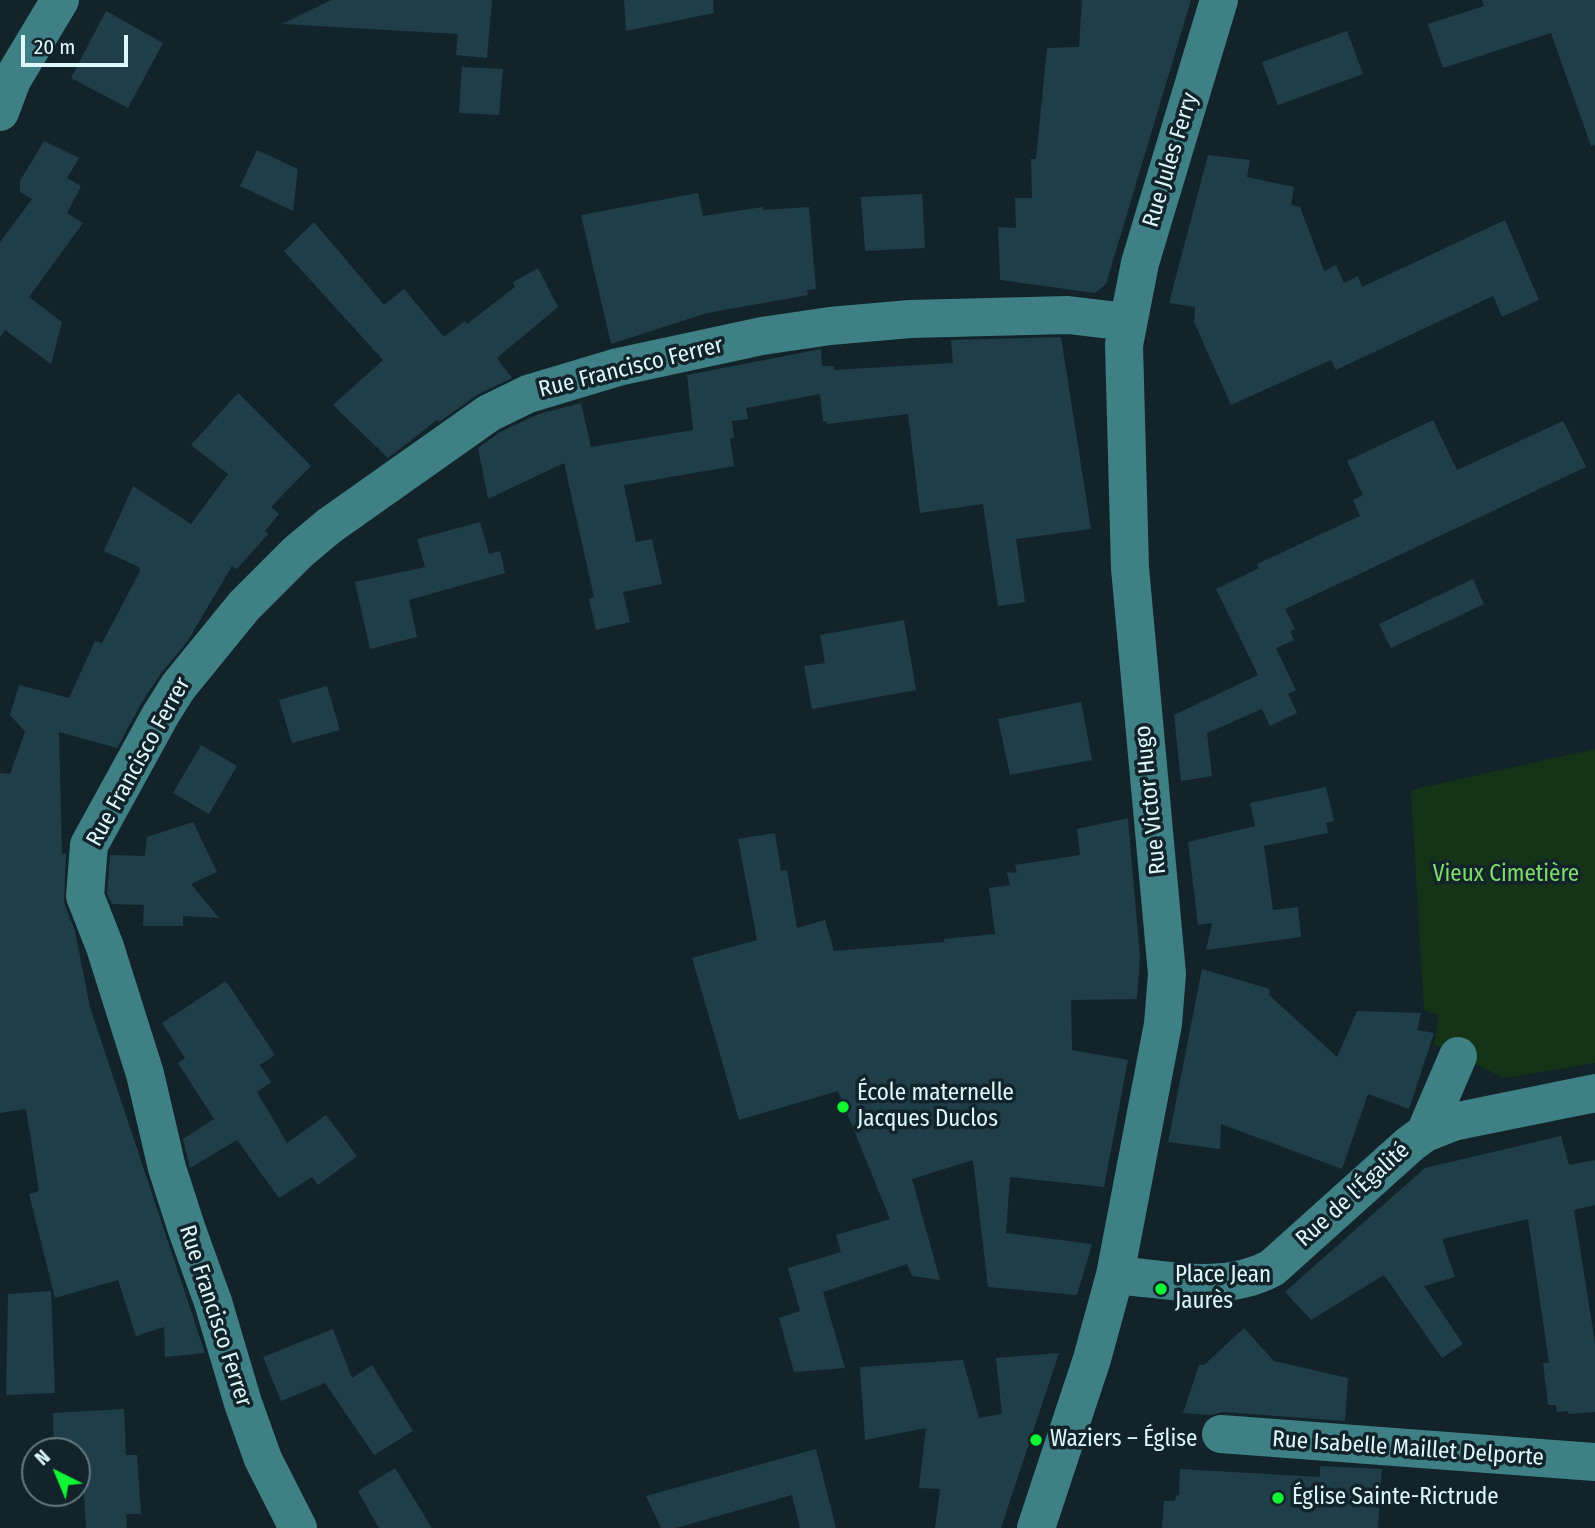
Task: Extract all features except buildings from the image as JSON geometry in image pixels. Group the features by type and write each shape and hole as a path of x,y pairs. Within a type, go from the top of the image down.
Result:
{"street":[{"path":"0,112 12,80 60,0"},
{"name":"Rue Jules Ferry","path":"1127,322 1140,263 1219,0"},
{"name":"Rue Francisco Ferrer","path":"298,1528 263,1459 246,1413 213,1302 167,1168 148,1086 110,960 85,896 89,845 178,687 244,606 298,552 329,526 479,420 528,394 618,367 733,342 830,326 910,319 1068,315 1127,322"},
{"name":"Rue Victor Hugo","path":"1115,1275 1163,1024 1167,974 1130,568 1123,367 1127,322"},
{"path":"1424,1133 1458,1056"},
{"name":"Rue de l'Égalité","path":"1115,1275 1212,1283 1238,1281 1259,1275 1272,1268 1424,1133 1453,1122 1595,1093"},
{"path":"1036,1528 1092,1359 1115,1275"},
{"name":"Rue Isabelle Maillet Delporte","path":"1221,1434 1595,1462"}],"green space":[{"name":"Vieux Cimetière","path":"1595,749 1595,1063 1504,1078 1434,1044 1439,1015 1424,1010 1411,790"}],"place":[{"name":"École maternelle Jacques Duclos","path":"843,1107"},
{"name":"Place Jean Jaurès","path":"1161,1289"},
{"name":"Waziers – Église","path":"1036,1440"},
{"name":"Église Sainte-Rictrude","path":"1278,1498"}]}
